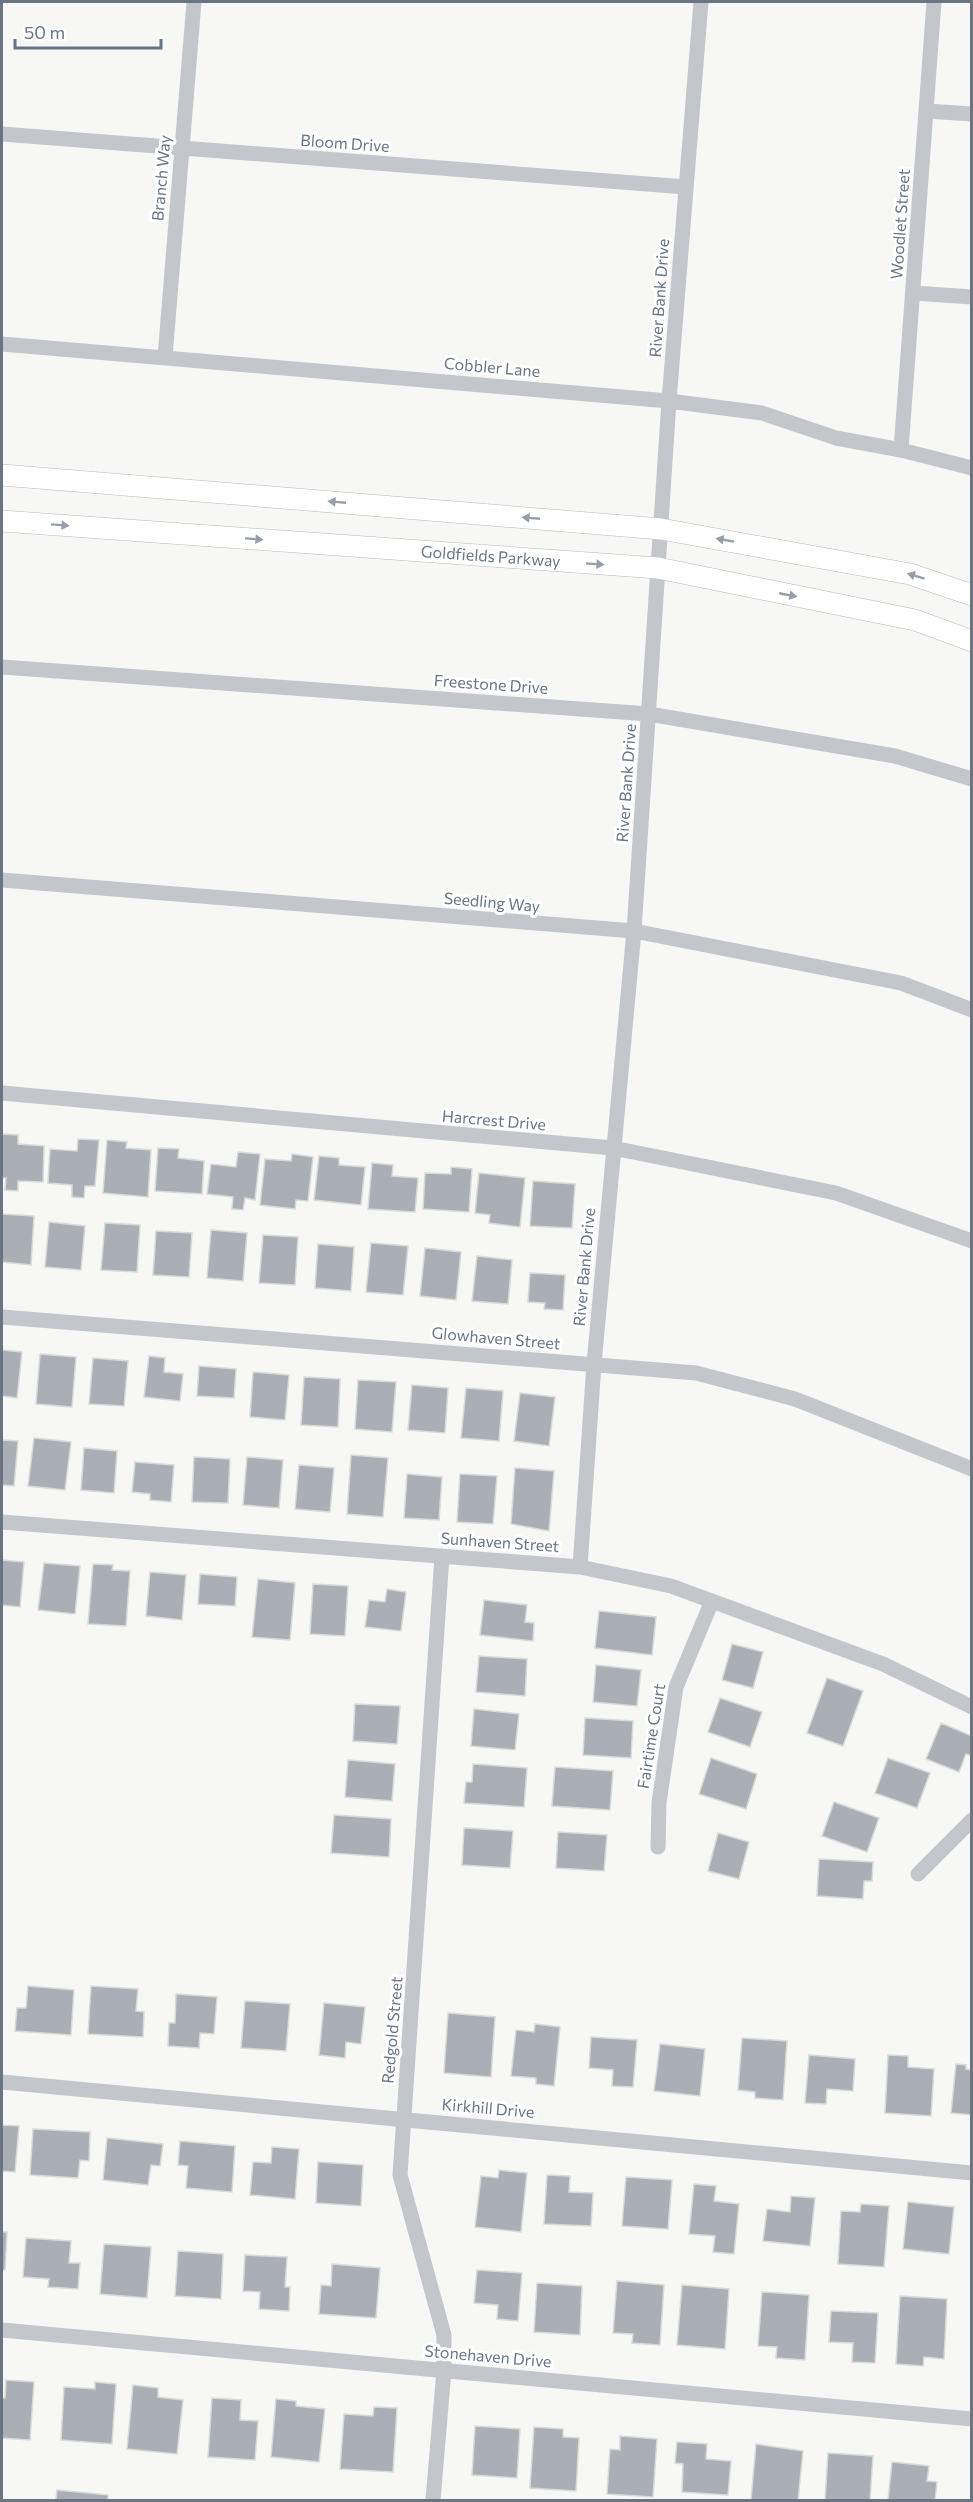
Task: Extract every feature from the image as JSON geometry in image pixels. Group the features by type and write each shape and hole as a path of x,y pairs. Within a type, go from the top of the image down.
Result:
{"main road":[{"path":"2,475 661,529 910,573 972,595"},
{"name":"Goldfields Parkway","path":"2,520 658,568 915,620 972,641"}],"street":[{"name":"Branch Way","path":"165,357 194,2"},
{"name":"River Bank Drive","path":"580,1567 612,1148 634,931 669,401 701,2"},
{"name":"Woodlet Street","path":"901,450 934,2"},
{"path":"927,111 972,114"},
{"name":"Bloom Drive","path":"2,134 686,187"},
{"path":"913,293 972,297"},
{"name":"Cobbler Lane","path":"2,344 669,401 762,412 836,438 901,450 972,468"},
{"name":"Freestone Drive","path":"2,667 649,714 895,756 972,779"},
{"name":"Seedling Way","path":"2,880 634,931 901,983 972,1010"},
{"name":"Harcrest Drive","path":"2,1093 612,1148 836,1193 972,1240"},
{"name":"Glowhaven Street","path":"2,1317 696,1373 795,1399 972,1469"},
{"name":"Sunhaven Street","path":"2,1522 580,1567 671,1586 883,1664 972,1707"},
{"name":"Redgold Street","path":"433,2500 444,2370 444,2335 400,2175 442,1556"},
{"name":"Fairtime Court","path":"658,1847 658,1803 675,1687 712,1601"},
{"path":"918,1874 972,1820"},
{"name":"Kirkhill Drive","path":"2,2082 972,2173"},
{"name":"Stonehaven Drive","path":"2,2330 972,2419"}],"building":[{"path":"2,1134 18,1135 18,1144 44,1146 43,1182 18,1181 18,1191 5,1190 6,1178 2,1178"},
{"path":"78,1139 99,1140 95,1186 85,1186 84,1198 72,1197 72,1185 48,1183 50,1149 77,1151"},
{"path":"107,1140 127,1142 126,1148 151,1150 148,1197 103,1193"},
{"path":"158,1148 179,1149 178,1158 204,1161 202,1194 155,1191"},
{"path":"238,1152 260,1154 255,1200 245,1198 243,1210 232,1209 233,1197 207,1194 211,1164 236,1167"},
{"path":"292,1154 313,1157 308,1201 296,1200 295,1209 260,1205 265,1159 291,1161"},
{"path":"319,1156 339,1158 339,1165 365,1167 361,1205 314,1200"},
{"path":"372,1163 393,1165 392,1176 418,1178 415,1212 368,1209"},
{"path":"451,1167 472,1169 469,1212 423,1209 425,1173 451,1174"},
{"path":"479,1173 525,1178 520,1227 489,1223 490,1215 475,1213"},
{"path":"533,1181 575,1184 572,1228 530,1226"},
{"path":"2,1214 34,1216 31,1265 2,1262"},
{"path":"49,1222 85,1226 81,1270 45,1267"},
{"path":"105,1223 140,1225 137,1272 101,1270"},
{"path":"211,1230 247,1233 243,1281 207,1278"},
{"path":"156,1231 192,1233 189,1277 153,1275"},
{"path":"263,1235 298,1237 295,1285 259,1283"},
{"path":"371,1243 408,1246 403,1295 366,1292"},
{"path":"318,1244 354,1247 351,1291 315,1288"},
{"path":"425,1248 461,1252 456,1300 420,1296"},
{"path":"477,1256 512,1260 508,1304 472,1301"},
{"path":"530,1273 565,1275 563,1310 544,1309 545,1303 528,1302"},
{"path":"2,1350 22,1352 17,1398 2,1396"},
{"path":"40,1354 76,1357 72,1407 36,1404"},
{"path":"149,1356 165,1358 164,1372 183,1374 180,1401 144,1397"},
{"path":"93,1358 128,1361 124,1406 89,1404"},
{"path":"199,1366 236,1369 234,1398 197,1396"},
{"path":"253,1372 289,1375 285,1420 250,1417"},
{"path":"304,1377 340,1379 338,1427 301,1425"},
{"path":"358,1380 396,1382 392,1432 355,1429"},
{"path":"412,1385 448,1388 445,1433 408,1430"},
{"path":"466,1388 503,1391 499,1441 461,1438"},
{"path":"520,1393 555,1397 549,1446 514,1441"},
{"path":"34,1438 71,1442 65,1490 28,1486"},
{"path":"2,1440 18,1441 14,1486 2,1485"},
{"path":"84,1448 117,1451 114,1493 81,1490"},
{"path":"351,1455 388,1458 383,1517 347,1514"},
{"path":"194,1457 230,1459 228,1503 192,1502"},
{"path":"247,1457 283,1460 279,1508 243,1505"},
{"path":"135,1462 174,1465 171,1502 150,1500 150,1494 132,1492"},
{"path":"299,1465 334,1468 330,1512 295,1509"},
{"path":"515,1468 554,1471 549,1531 511,1524"},
{"path":"407,1474 442,1477 439,1520 404,1518"},
{"path":"460,1474 497,1476 493,1524 457,1522"},
{"path":"2,1560 24,1562 20,1607 2,1605"},
{"path":"44,1563 80,1566 75,1614 38,1610"},
{"path":"93,1564 113,1565 112,1570 130,1571 126,1626 88,1624"},
{"path":"150,1572 186,1575 182,1620 146,1616"},
{"path":"200,1574 237,1577 235,1606 198,1604"},
{"path":"258,1579 295,1583 290,1640 252,1637"},
{"path":"313,1584 348,1586 345,1636 310,1634"},
{"path":"387,1589 406,1592 401,1631 365,1627 369,1600 385,1602"},
{"path":"484,1600 527,1605 525,1622 534,1623 533,1641 480,1635"},
{"path":"599,1611 656,1617 652,1655 595,1648"},
{"path":"732,1644 763,1652 753,1688 722,1680"},
{"path":"479,1656 527,1659 525,1696 476,1692"},
{"path":"596,1665 641,1670 637,1706 593,1702"},
{"path":"827,1678 863,1691 843,1746 807,1733"},
{"path":"720,1698 762,1712 750,1747 708,1732"},
{"path":"355,1704 400,1706 397,1744 353,1741"},
{"path":"474,1709 519,1714 515,1750 471,1746"},
{"path":"585,1718 633,1721 631,1758 583,1755"},
{"path":"941,1723 972,1736 972,1756 966,1754 959,1772 926,1759"},
{"path":"711,1758 757,1774 746,1809 699,1794"},
{"path":"888,1758 930,1773 917,1808 875,1793"},
{"path":"348,1760 395,1764 392,1801 345,1797"},
{"path":"473,1764 527,1768 524,1807 464,1803 466,1782 472,1782"},
{"path":"555,1767 613,1771 610,1810 552,1806"},
{"path":"834,1802 879,1818 867,1852 822,1836"},
{"path":"334,1815 391,1819 389,1857 331,1853"},
{"path":"464,1828 513,1831 510,1868 462,1865"},
{"path":"558,1832 607,1835 604,1871 556,1868"},
{"path":"718,1833 749,1842 739,1879 708,1871"},
{"path":"819,1859 873,1862 872,1881 864,1881 863,1899 817,1896"},
{"path":"28,1986 74,1990 71,2035 15,2031 17,2008 26,2008"},
{"path":"91,1986 138,1989 136,2011 144,2012 143,2037 88,2034"},
{"path":"176,1994 217,1997 214,2034 200,2033 199,2048 168,2046 169,2023 175,2023"},
{"path":"245,2001 290,2004 286,2051 241,2048"},
{"path":"324,2003 365,2007 361,2044 346,2042 345,2058 319,2055"},
{"path":"448,2013 495,2017 491,2077 444,2073"},
{"path":"535,2024 560,2027 554,2086 536,2084 536,2078 511,2076 516,2030 534,2032"},
{"path":"591,2037 637,2040 633,2087 612,2086 613,2070 589,2068"},
{"path":"742,2038 787,2041 783,2100 755,2098 755,2092 738,2090"},
{"path":"660,2044 705,2049 700,2096 654,2091"},
{"path":"809,2055 855,2059 853,2091 827,2089 826,2104 805,2103"},
{"path":"888,2055 908,2056 908,2067 934,2069 931,2116 885,2113"},
{"path":"956,2064 966,2065 966,2069 972,2070 972,2115 951,2113"},
{"path":"2,2125 19,2126 15,2172 2,2171"},
{"path":"33,2129 90,2132 89,2161 80,2160 78,2178 30,2175"},
{"path":"107,2138 163,2144 160,2166 151,2165 148,2185 103,2180"},
{"path":"180,2141 235,2146 232,2192 186,2188 188,2166 178,2165"},
{"path":"272,2147 299,2149 295,2199 250,2195 253,2162 271,2163"},
{"path":"318,2162 363,2165 361,2206 316,2203"},
{"path":"499,2170 527,2173 521,2232 475,2227 481,2176 498,2178"},
{"path":"547,2175 570,2176 569,2192 593,2193 591,2226 544,2224"},
{"path":"626,2177 672,2180 668,2229 622,2226"},
{"path":"694,2184 716,2186 714,2201 739,2204 734,2254 713,2252 715,2236 689,2234"},
{"path":"791,2196 815,2198 810,2246 763,2241 767,2209 790,2212"},
{"path":"908,2202 954,2207 949,2254 903,2249"},
{"path":"861,2204 889,2206 884,2267 838,2264 841,2211 860,2212"},
{"path":"2,2232 7,2232 5,2270 2,2270"},
{"path":"26,2238 71,2241 69,2263 80,2263 78,2289 48,2287 49,2279 23,2277"},
{"path":"104,2244 151,2247 147,2298 100,2294"},
{"path":"178,2251 223,2254 221,2299 175,2296"},
{"path":"245,2255 287,2257 285,2287 290,2287 289,2311 259,2309 260,2292 243,2291"},
{"path":"332,2264 380,2268 376,2318 319,2314 321,2285 331,2286"},
{"path":"477,2270 522,2273 518,2321 497,2319 498,2305 474,2303"},
{"path":"617,2281 664,2285 660,2345 632,2343 633,2334 613,2333"},
{"path":"537,2283 582,2286 580,2335 534,2332"},
{"path":"682,2285 729,2289 725,2349 677,2345"},
{"path":"762,2292 809,2295 805,2360 776,2358 777,2347 758,2346"},
{"path":"900,2296 947,2299 944,2359 924,2357 923,2366 896,2364"},
{"path":"831,2311 878,2313 875,2363 852,2362 853,2343 829,2342"},
{"path":"6,2380 34,2382 30,2440 2,2438 2,2398 5,2398"},
{"path":"95,2382 116,2384 112,2444 61,2440 64,2387 95,2389"},
{"path":"133,2385 158,2388 158,2397 183,2400 177,2454 127,2449"},
{"path":"212,2398 241,2400 240,2420 258,2421 255,2460 208,2457"},
{"path":"276,2399 296,2401 296,2406 325,2409 319,2462 271,2457"},
{"path":"374,2407 397,2408 393,2472 340,2469 344,2414 373,2416"},
{"path":"475,2426 520,2429 517,2478 472,2475"},
{"path":"534,2427 563,2429 563,2437 579,2438 576,2491 530,2488"},
{"path":"620,2436 657,2439 653,2497 607,2494 610,2449 620,2450"},
{"path":"677,2442 707,2444 706,2459 731,2461 728,2495 682,2492 683,2464 675,2463"},
{"path":"756,2444 803,2451 798,2500 751,2500"},
{"path":"828,2453 873,2456 870,2500 825,2500"},
{"path":"892,2462 929,2466 927,2481 937,2482 935,2500 888,2500"},
{"path":"57,2490 108,2495 108,2500 56,2500"}]}
